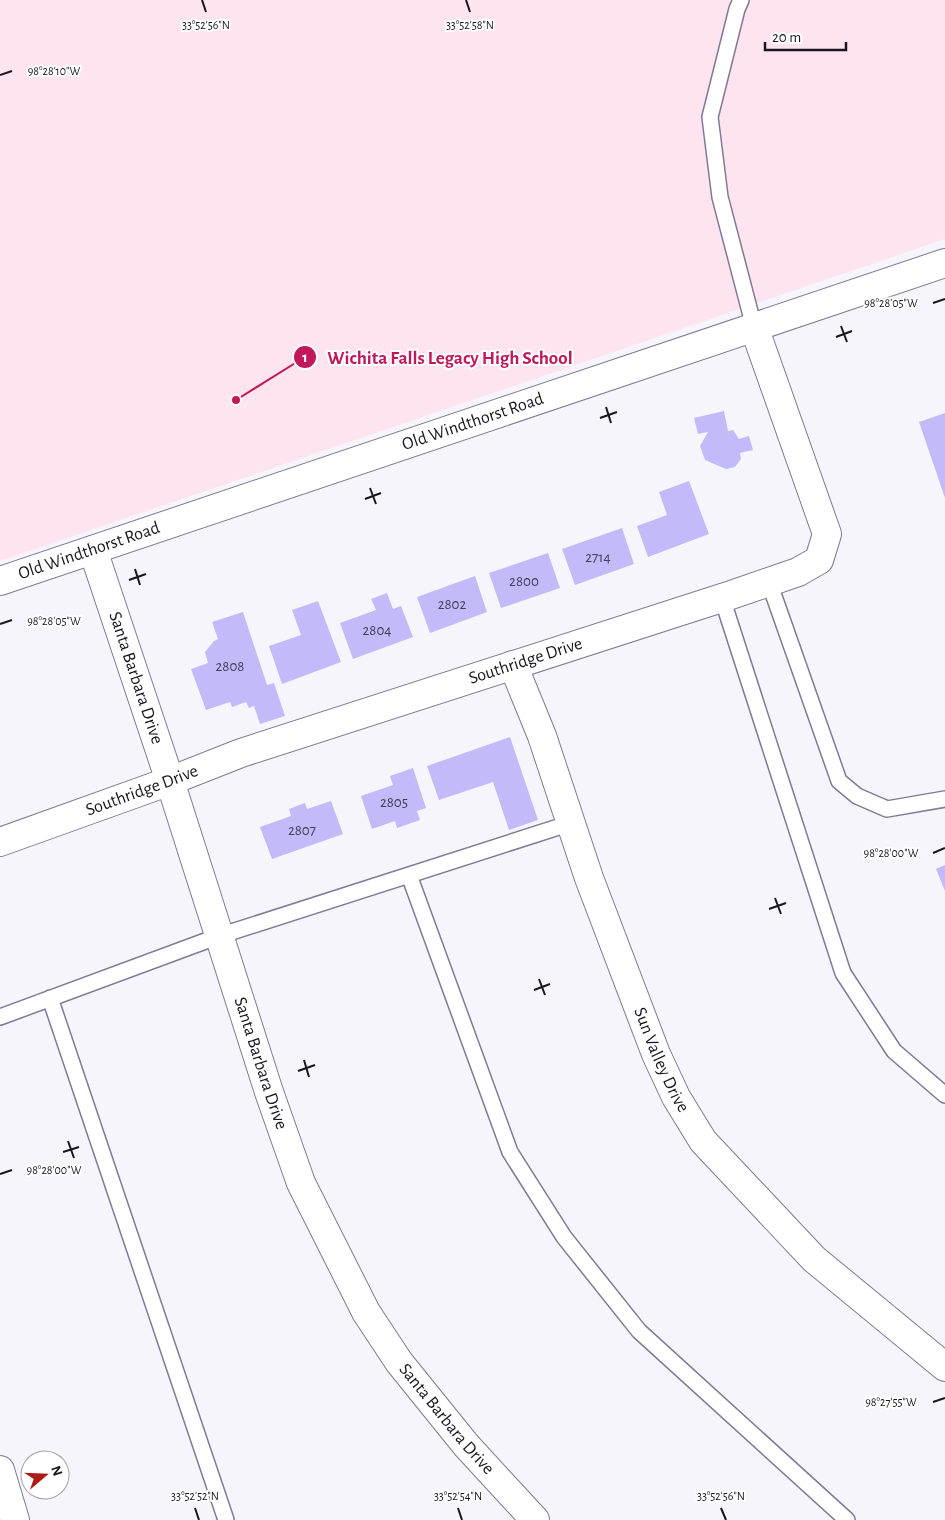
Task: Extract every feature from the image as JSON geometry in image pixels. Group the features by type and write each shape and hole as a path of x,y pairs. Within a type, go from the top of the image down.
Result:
{"street":[{"name":"Old Windthorst Road","path":"0,581 945,263"},
{"name":"Southridge Drive","path":"0,842 170,781 241,753 722,598 798,572 819,560 827,534 754,327"},
{"name":"Santa Barbara Drive","path":"93,550 301,1183 366,1312 399,1362 428,1400 483,1464 535,1520"},
{"name":"Sun Valley Drive","path":"513,665 542,736 589,878 656,1054 676,1097 703,1141 814,1259 945,1367"},
{"path":"0,1470 15,1520"}],"lane":[{"path":"741,0 736,10 710,117 720,197 754,327"},
{"path":"769,582 839,781 857,796 887,809 945,799"},
{"path":"722,598 842,973 894,1051 945,1094"},
{"path":"0,1017 219,936 571,823"},
{"path":"409,875 510,1152 564,1237 639,1331 847,1520"},
{"path":"50,998 226,1520"}],"shaded area":[{"path":"0,0 945,0 945,239 0,561"}],"building":[{"path":"724,411 728,431 733,430 739,439 749,436 753,450 740,453 741,459 735,467 726,469 705,460 700,446 708,432 698,434 694,418"},
{"path":"945,413 945,498 919,422"},
{"path":"689,481 709,534 648,557 637,526 667,515 659,492"},
{"path":"622,528 634,564 575,585 562,549"},
{"path":"548,553 560,588 501,608 489,573"},
{"path":"475,576 487,612 430,633 417,597"},
{"path":"387,593 393,609 401,606 413,637 353,659 340,623 376,610 371,599"},
{"path":"318,601 341,662 282,684 269,646 301,635 292,610"},
{"path":"243,612 267,685 274,683 285,716 260,724 254,706 249,708 246,702 232,707 230,702 206,710 191,669 208,663 205,652 218,639 212,622"},
{"path":"510,737 538,820 509,830 493,782 439,800 427,766"},
{"path":"413,768 426,808 417,811 420,820 397,828 395,821 372,829 361,796 393,785 390,776"},
{"path":"331,801 343,834 272,859 260,827 291,816 289,809 305,803 307,809"},
{"path":"945,865 945,891 936,869"}],"place":[{"name":"Wichita Falls Legacy High School","path":"236,400"}]}
